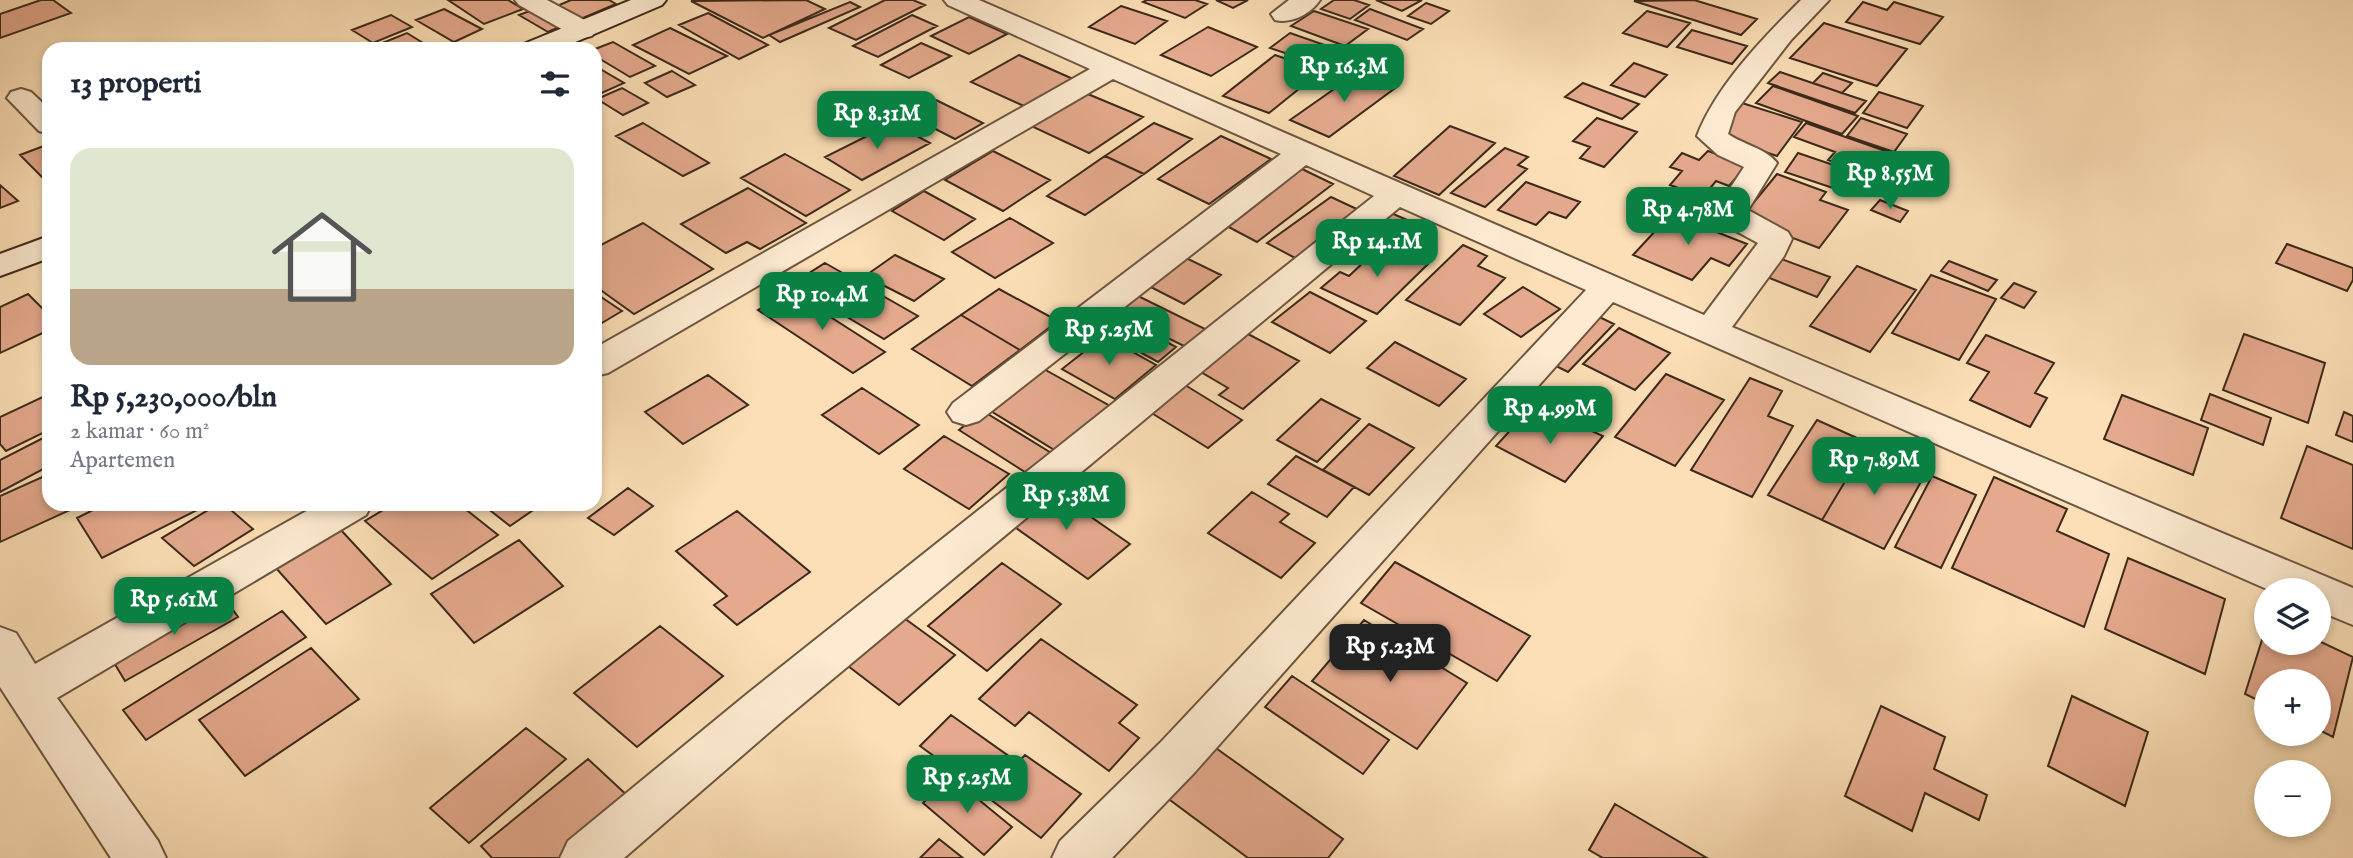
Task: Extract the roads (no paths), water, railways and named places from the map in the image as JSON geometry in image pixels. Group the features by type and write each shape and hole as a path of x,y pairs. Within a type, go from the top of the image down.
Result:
{"street":[{"path":"528,0 583,30"},
{"path":"553,42 653,0"},
{"path":"957,0 1986,452 2285,578"},
{"path":"1283,14 1307,0"},
{"path":"1711,330 1772,249 1776,239 1736,218 1732,210 1762,163 1719,143 1712,136 1715,124 1721,111 1782,34 1816,0"},
{"path":"602,360 1112,68"},
{"path":"20,98 42,118"},
{"path":"966,412 1301,153"},
{"path":"586,858 764,708 1395,194"},
{"path":"0,266 42,249"},
{"path":"1078,858 1177,758 1608,287"},
{"path":"27,692 340,511"},
{"path":"2331,597 2353,607"},
{"path":"0,646 27,692 140,858"}]}
